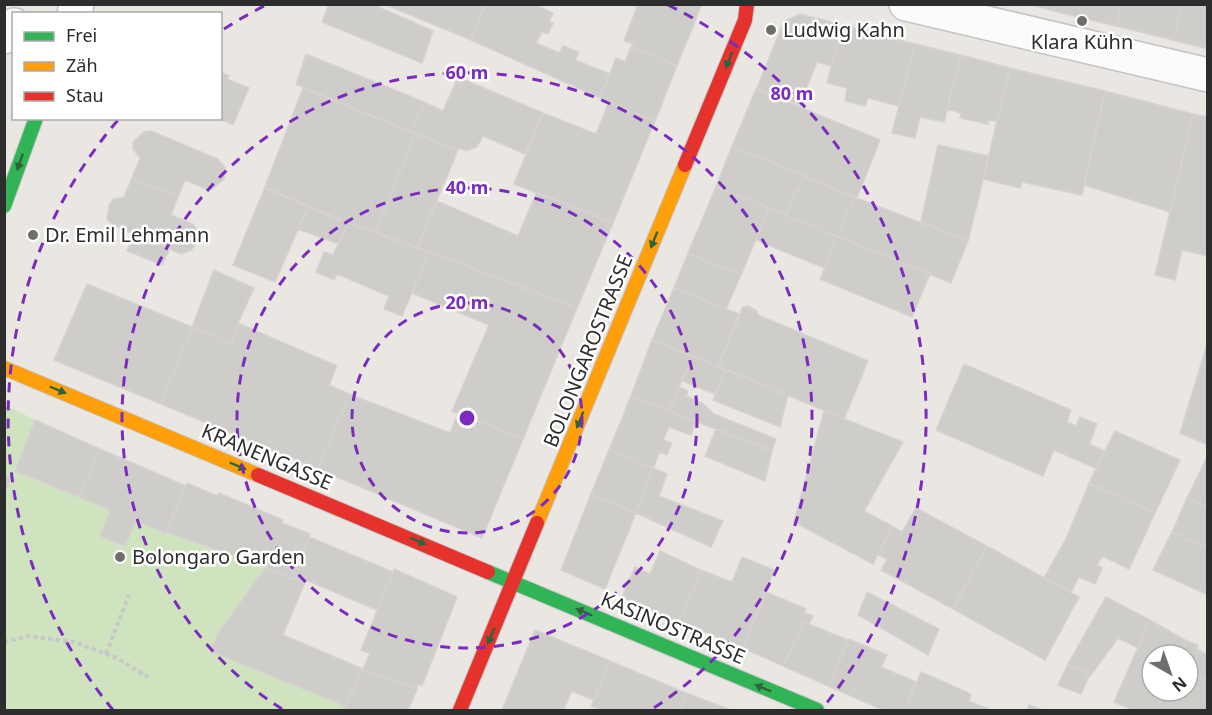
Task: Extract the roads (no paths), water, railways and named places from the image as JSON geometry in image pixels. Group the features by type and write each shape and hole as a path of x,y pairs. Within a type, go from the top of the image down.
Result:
{"street":[{"name":"BOLONGAROSTRASSE","path":"460,711 745,20 747,4"},
{"path":"906,4 1208,75"},
{"path":"4,206 35,120"},
{"name":"KRANENGASSE","path":"4,368 514,582"},
{"name":"KASINOSTRASSE","path":"514,582 817,711"}],"place":[{"name":"Klara Kühn","path":"1082,21"},
{"name":"Ludwig Kahn","path":"771,30"},
{"name":"Dr. Emil Lehmann","path":"33,235"},
{"name":"Bolongaro Garden","path":"120,557"}]}
